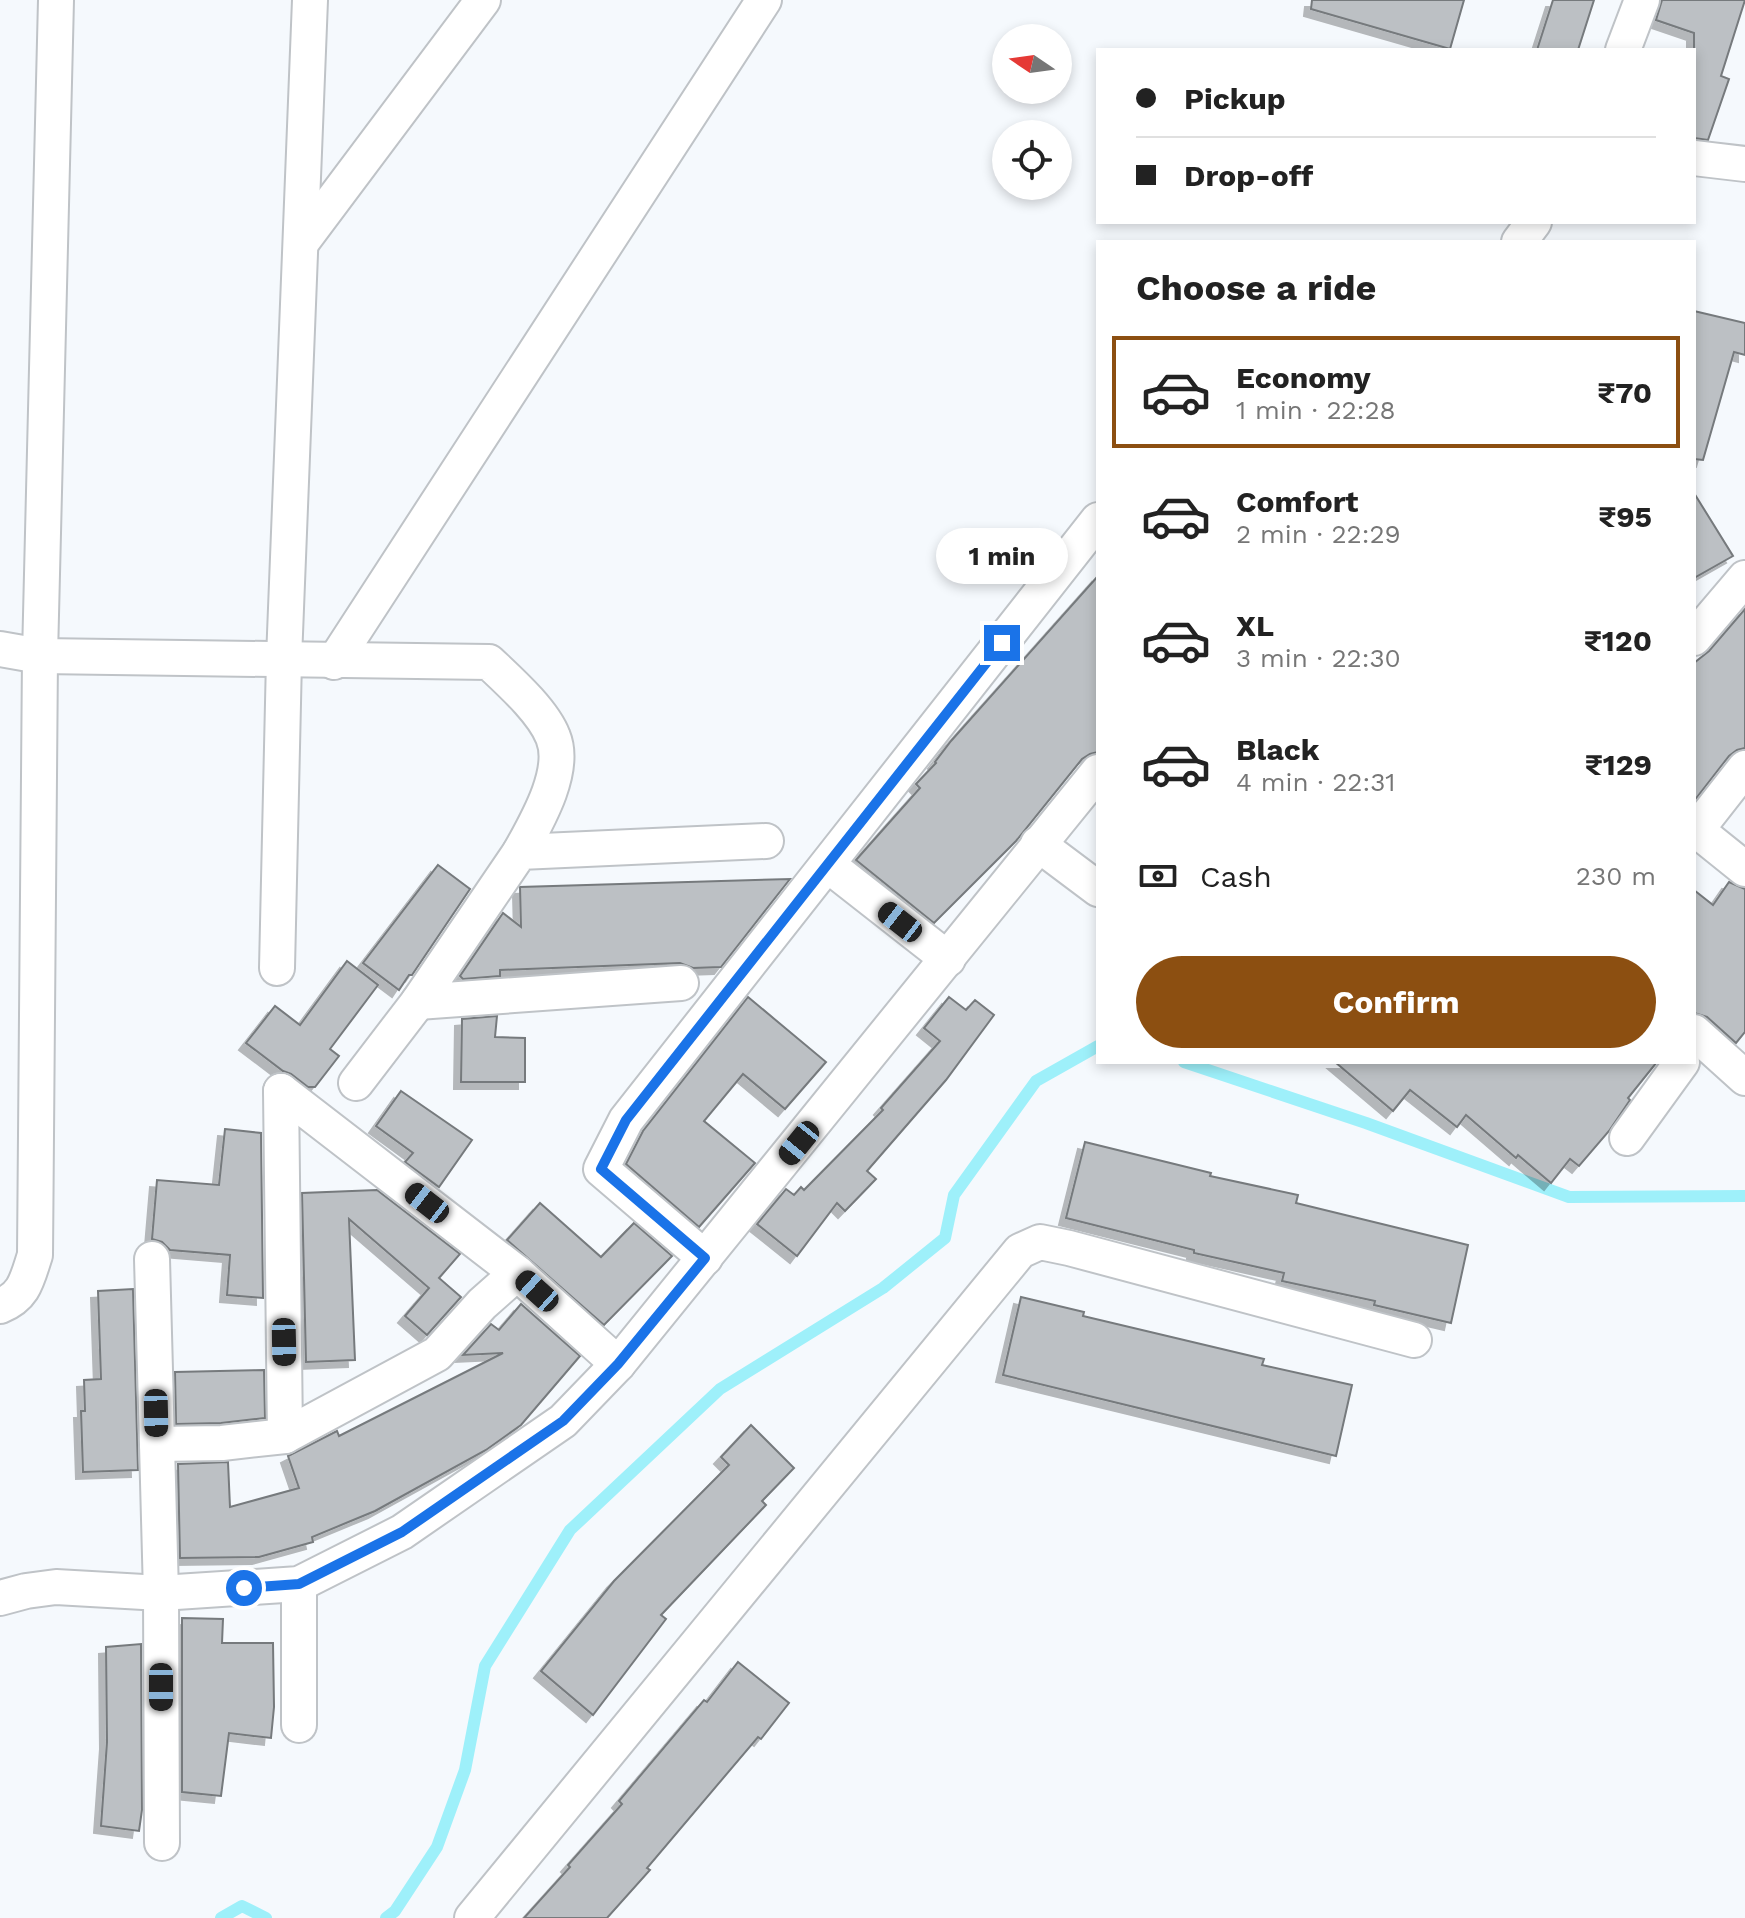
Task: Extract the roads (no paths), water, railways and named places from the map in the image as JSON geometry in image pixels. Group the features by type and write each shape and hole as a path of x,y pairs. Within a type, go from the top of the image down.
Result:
{"street":[{"path":"0,1306 14,1301 24,1287 35,1255 40,656 56,0"},
{"path":"277,968 284,659 310,0"},
{"path":"301,243 483,0"},
{"path":"334,662 764,0"},
{"path":"1624,48 1642,0"},
{"path":"1696,158 1745,164"},
{"path":"705,1258 601,1169 626,1120 1096,523"},
{"path":"1696,636 1745,578"},
{"path":"0,649 40,656 489,662 527,699 554,738 556,773 542,813 520,852 418,1002 356,1083"},
{"path":"1696,830 1745,768"},
{"path":"0,1598 56,1587 161,1593 299,1584 402,1532 563,1421 618,1364 1096,774"},
{"path":"1696,832 1745,869"},
{"path":"520,852 766,841"},
{"path":"1038,844 1096,888"},
{"path":"828,865 948,959"},
{"path":"418,1002 681,983"},
{"path":"1696,1047 1745,1078"},
{"path":"1627,1138 1680,1064"},
{"path":"285,1436 281,1091 517,1273 618,1364"},
{"path":"472,1918 1020,1251 1040,1242 1069,1248 1414,1340"},
{"path":"152,1259 161,1593 162,1843"},
{"path":"157,1444 222,1443 285,1436 437,1354 482,1304 517,1273"},
{"path":"299,1584 299,1725"}],"waterway":[{"path":"386,1918 395,1911 437,1847 465,1770 485,1666 570,1530 720,1389 883,1288 945,1238 954,1195 1036,1081 1096,1047"},
{"path":"1190,1064 1366,1123 1569,1197 1745,1196"},
{"path":"221,1918 242,1906 266,1918"}]}
